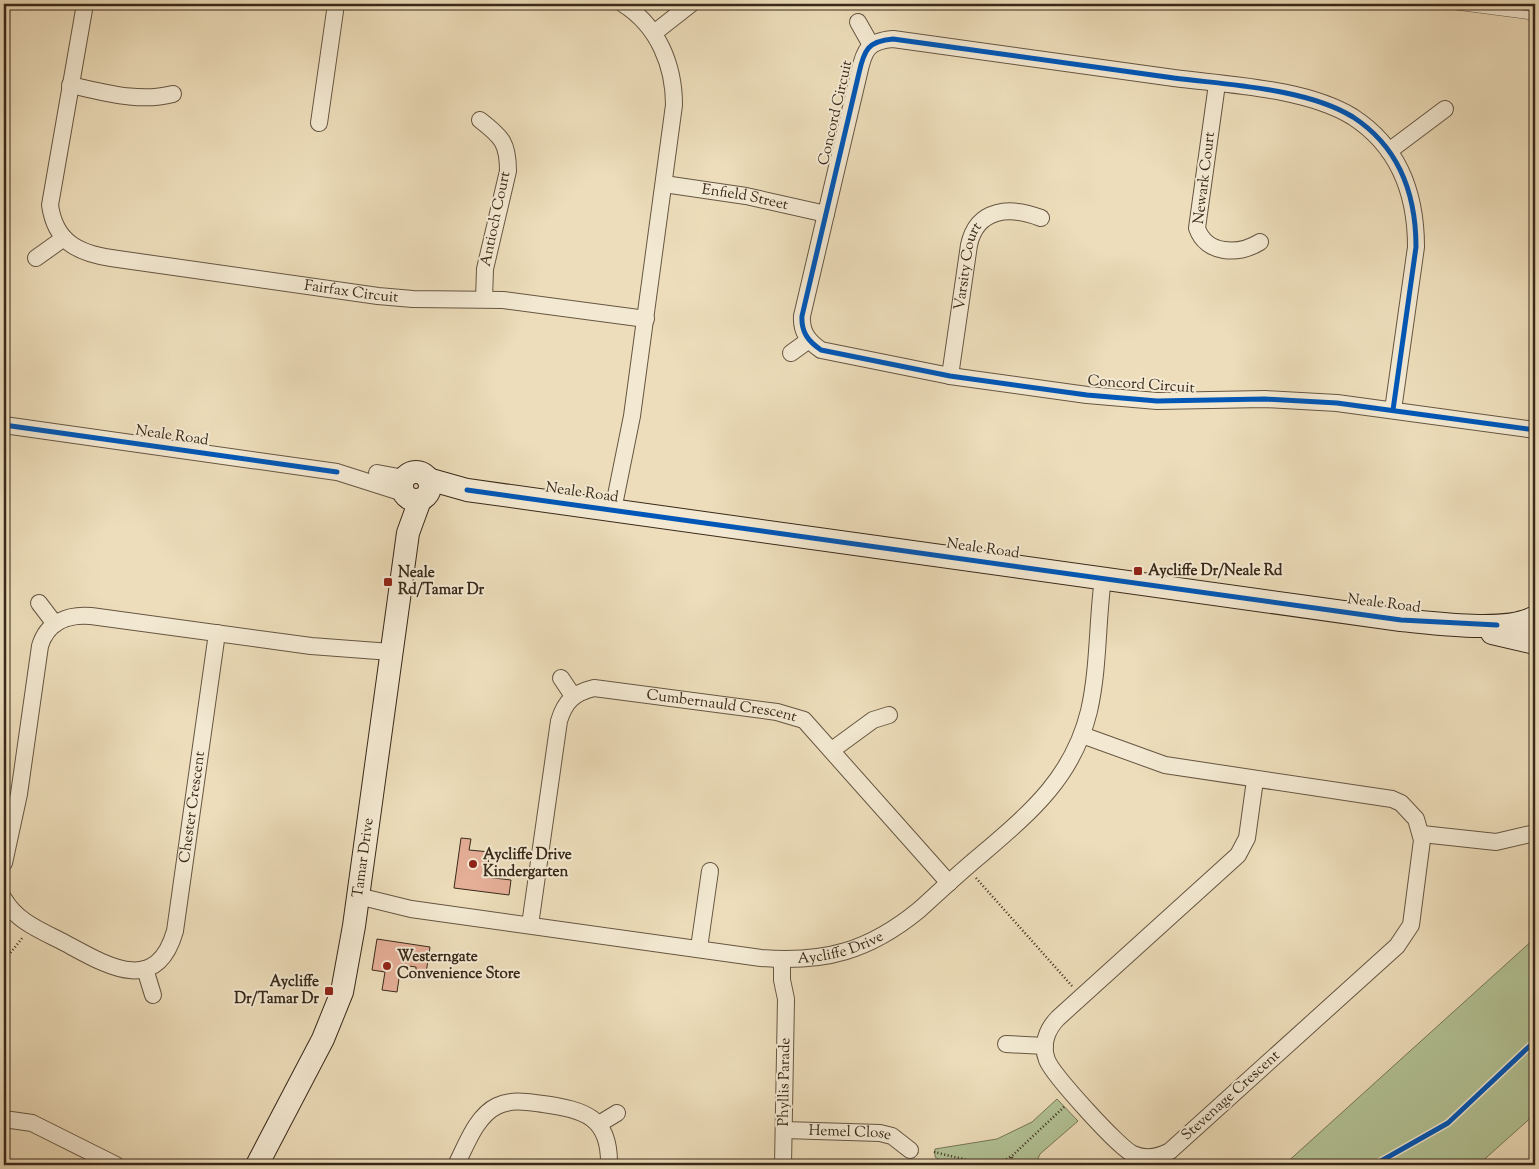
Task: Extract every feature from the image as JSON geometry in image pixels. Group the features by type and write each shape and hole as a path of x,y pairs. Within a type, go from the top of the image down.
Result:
{"street":[{"name":"Fairfax Circuit","path":"85,4 50,205 56,227 64,238 82,252 111,258 378,296 413,299 484,299 521,302 646,319"},
{"path":"319,123 336,4"},
{"path":"618,511 673,118 674,90 668,62 654,34 637,15 623,4"},
{"path":"654,34 691,4"},
{"path":"858,22 871,44 880,40 893,39 1288,94 1323,102 1355,118 1389,150 1406,180 1412,200 1416,225 1416,247 1393,410"},
{"name":"Concord Circuit","path":"871,44 862,57 802,316 801,326 809,340 830,353 950,376 1127,399 1191,402 1302,401 1393,410 1535,430"},
{"name":"Newark Court","path":"1217,84 1197,228 1200,236 1206,243 1222,250 1244,250 1260,242"},
{"path":"70,85 138,98 154,98 173,94"},
{"path":"1389,150 1446,109"},
{"name":"Antioch Court","path":"480,120 503,140 508,157 508,171 485,269 484,299"},
{"name":"Enfield Street","path":"664,184 746,196 826,214"},
{"name":"Varsity Court","path":"950,376 969,245 976,225 984,218 1005,212 1030,213 1041,218"},
{"path":"36,258 64,238"},
{"path":"791,353 809,340"},
{"name":"Neale Road","path":"4,425 337,472 373,472 415,490 467,490 1401,620 1446,624 1516,625 1534,616"},
{"name":"Tamar Drive","path":"257,1165 334,1016 348,967 415,490"},
{"name":"Aycliffe Drive","path":"357,902 787,960 820,958 860,948 901,925 1050,791 1062,774 1082,735 1089,710 1108,579"},
{"path":"39,603 55,624"},
{"path":"4,863 19,794 40,646 43,636 55,624 72,616 92,616 391,657"},
{"path":"1534,616 1530,628 1535,643"},
{"name":"Neale Road","path":"1446,624 1535,643"},
{"name":"Chester Crescent","path":"145,969 158,963 166,954 175,930 217,633"},
{"path":"530,925 556,732 562,712 573,696 561,678"},
{"name":"Cumbernauld Crescent","path":"573,696 594,688 606,688 786,714 804,720 949,883"},
{"path":"832,750 873,720 889,715"},
{"path":"1082,735 1165,766 1392,799 1409,810 1416,819 1422,834 1496,842 1535,833"},
{"path":"1006,1044 1045,1046 1048,1032 1058,1018 1238,855 1247,838 1256,780"},
{"name":"Stevenage Crescent","path":"1045,1046 1048,1062 1053,1070 1125,1150 1147,1161 1162,1155 1180,1142 1397,946 1408,932 1412,916 1422,834"},
{"path":"699,948 710,870"},
{"path":"4,899 16,916 33,927 117,969 145,969 153,995"},
{"name":"Phyllis Parade","path":"783,1165 786,999 782,980 787,960"},
{"path":"456,1165 485,1114 496,1106 521,1101 567,1107 591,1117 599,1124 605,1134 609,1165"},
{"path":"599,1124 617,1113"},
{"path":"4,1119 32,1123 116,1165"},
{"name":"Hemel Close","path":"784,1130 880,1134 892,1136 910,1150"}],"lane":[{"path":"1444,4 1535,16"}],"path":[{"path":"976,878 1072,986"},
{"path":"4,962 33,927"},
{"path":"934,1152 989,1165 1004,1162 1065,1105"},
{"path":"1011,1165 1012,1155"}],"green space":[{"path":"1535,938 1535,1114 1478,1165 1284,1165"},
{"path":"1057,1099 1078,1121 1040,1154 1035,1165 948,1165 935,1157 935,1149 997,1139 1032,1122"}],"building":[{"name":"Aycliffe Drive Kindergarten","path":"461,838 471,839 469,850 490,852 486,877 511,880 509,895 454,888"},
{"name":"Westerngate Convenience Store","path":"377,939 430,947 426,973 416,972 416,967 401,965 397,992 382,990 385,972 372,970"}],"cycle path":[{"path":"1393,410 1416,247 1413,209 1402,173 1393,157 1369,129 1353,117 1334,107 1313,100 1266,89 893,39 878,42 865,53 802,316 806,336 821,350 950,376 1087,395 1157,401 1265,399 1337,403 1535,430"},
{"path":"4,425 337,472"},
{"path":"467,490 1401,620 1497,625"},
{"path":"1374,1165 1448,1123 1535,1041"}],"place":[{"name":"Aycliffe Dr/Neale Rd","path":"1138,571"},
{"name":"Neale Rd/Tamar Dr","path":"388,582"},
{"name":"Aycliffe Drive Kindergarten","path":"473,864"},
{"name":"Westerngate Convenience Store","path":"387,966"},
{"name":"Aycliffe Dr/Tamar Dr","path":"329,991"}]}
